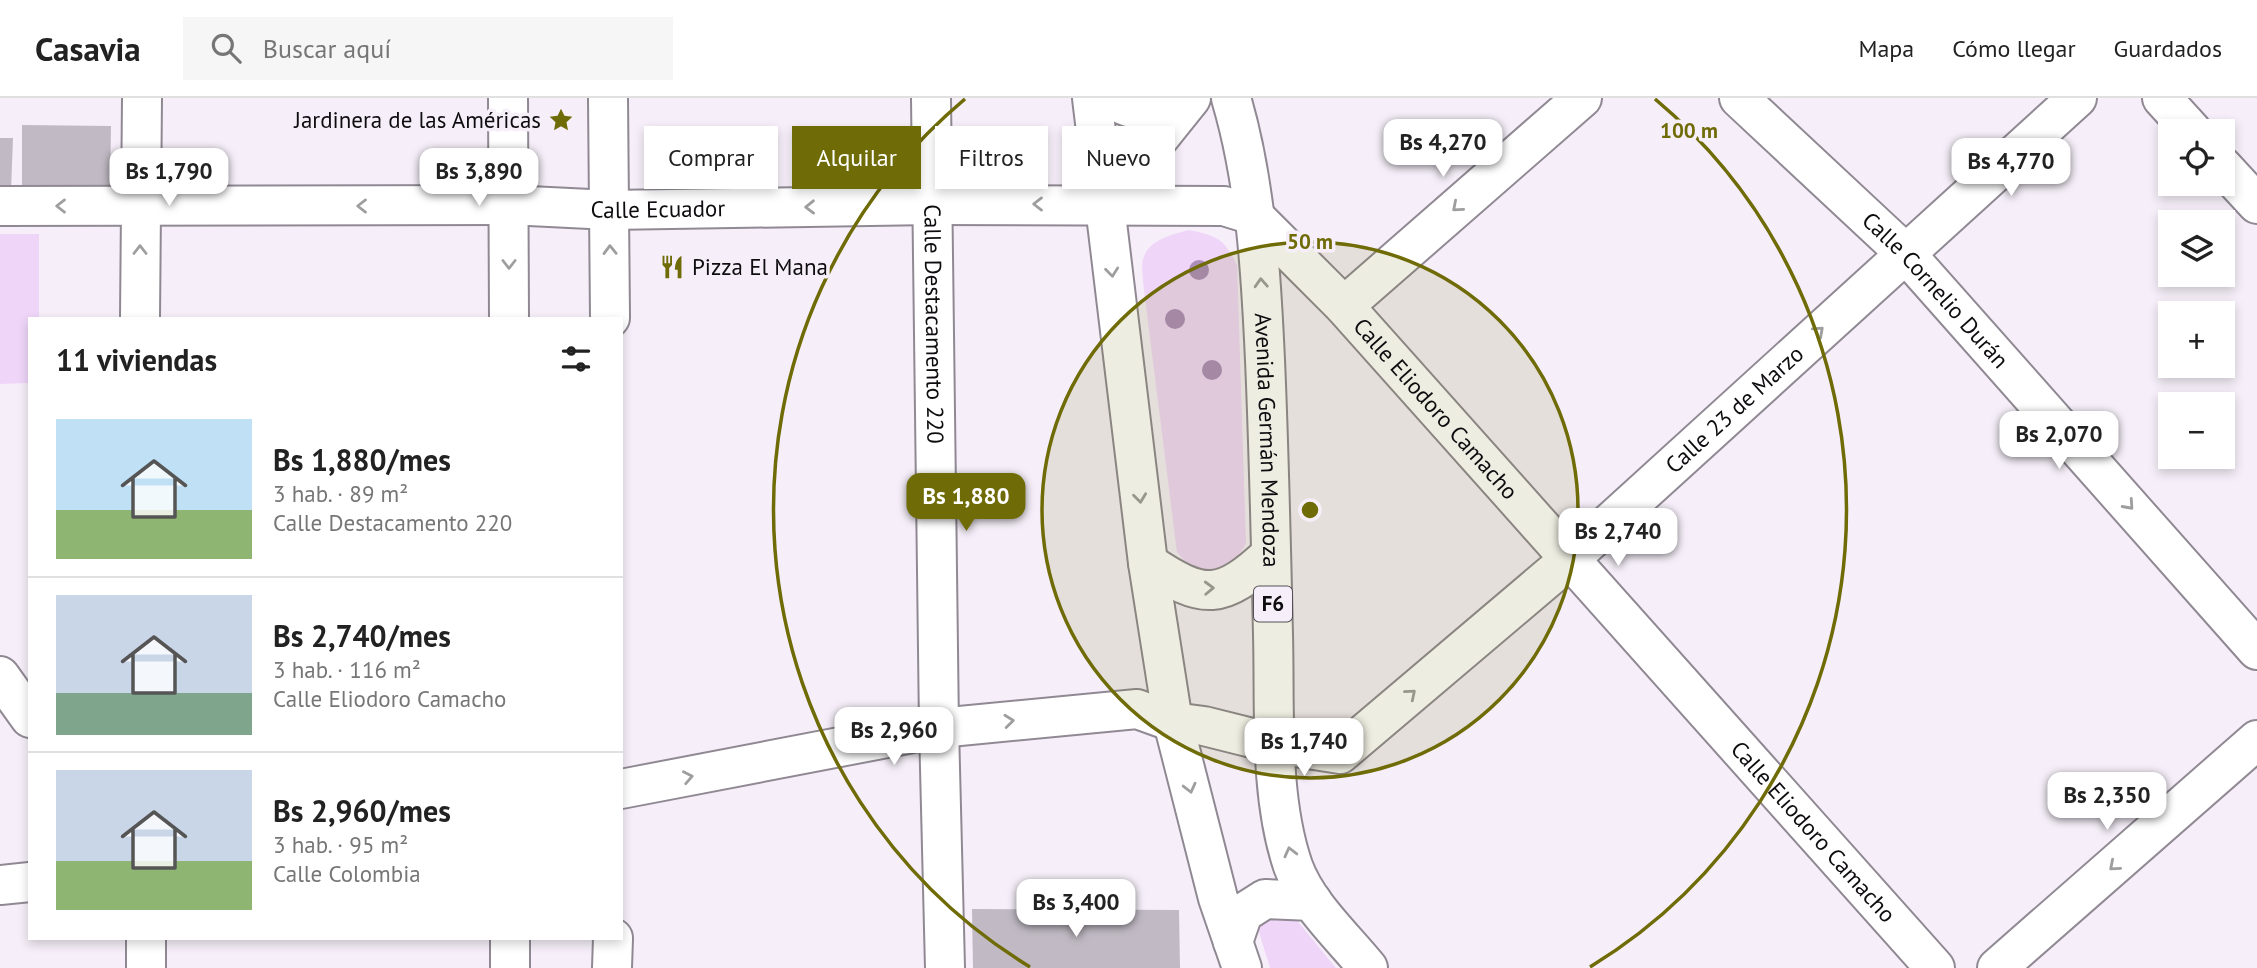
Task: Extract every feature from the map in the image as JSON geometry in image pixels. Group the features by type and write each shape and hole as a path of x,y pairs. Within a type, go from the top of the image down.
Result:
{"main road":[{"path":"140,317 142,98"},
{"path":"508,98 509,317"},
{"path":"608,98 610,317"},
{"name":"Calle Destacamento 220","path":"931,98 939,728 945,968"},
{"path":"1092,98 1148,563 1173,722 1218,898 1237,955"},
{"path":"1111,98 1136,111 1164,108 1190,99"},
{"name":"Avenida Germán Mendoza","path":"1231,98 1239,127 1261,270 1272,500 1271,554 1280,813 1294,868 1312,901 1368,968"},
{"path":"1344,306 1582,98"},
{"name":"Calle Cornelio Durán","path":"1739,98 1905,253 2257,650"},
{"name":"Calle 23 de Marzo","path":"623,789 939,728 1137,709 1173,722 1203,726 1276,744 1340,754 1570,559 2077,98"},
{"path":"2162,98 2181,119"},
{"path":"1106,204 1190,99"},
{"path":"2235,180 2257,204"},
{"path":"1106,204 1224,206 1253,215"},
{"name":"Calle Ecuador","path":"0,206 509,205 610,210 1106,204"},
{"name":"Calle Eliodoro Camacho","path":"1253,215 1344,306 1935,968"},
{"path":"1148,563 1177,582 1204,591 1233,586 1271,554"},
{"path":"0,676 28,715"},
{"path":"1997,968 2257,740"},
{"path":"0,885 28,882"},
{"path":"1237,955 1243,913 1265,899 1312,901"},
{"path":"146,940 146,968"},
{"path":"510,940 510,968"},
{"path":"612,940 612,968"}],"shaded area":[{"path":"1189,230 1219,240 1237,265 1246,544 1233,564 1216,572 1188,565 1177,552 1143,282 1142,261 1150,247 1162,239"},
{"path":"0,234 39,234 39,317 28,317 28,383 0,384"},
{"path":"1286,907 1336,968 1270,968 1258,929 1259,914"}],"building":[{"path":"22,125 111,126 110,193 22,192"},
{"path":"0,138 13,138 11,191 0,190"},
{"path":"972,909 1179,910 1180,968 973,968"}],"place":[{"name":"Jardinera de las Américas","path":"561,120"},
{"name":"Pizza El Mana","path":"672,267"}]}
